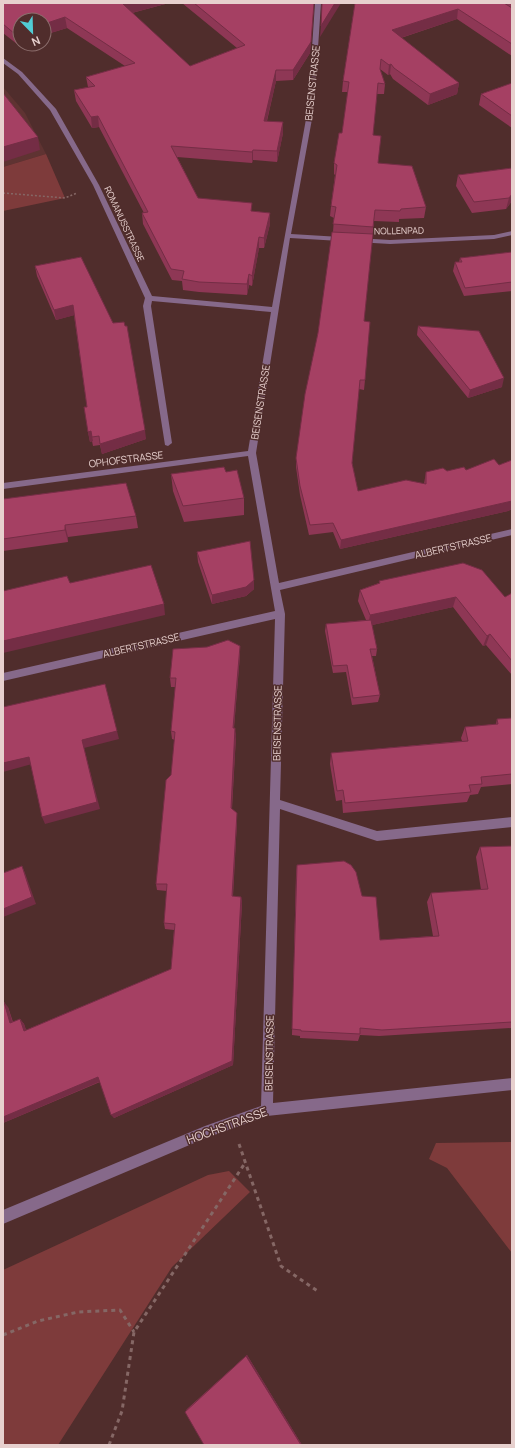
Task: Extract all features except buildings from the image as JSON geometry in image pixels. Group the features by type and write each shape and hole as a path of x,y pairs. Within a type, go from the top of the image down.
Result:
{"street":[{"name":"BEISENSTRASSE","path":"268,1110 280,614 252,454 287,236 311,108 318,3"},
{"name":"ROMANUSSTRASSE","path":"3,60 20,73 53,108 96,186 149,298"},
{"name":"NOLLENPAD","path":"287,236 390,242 494,237 512,233"},
{"path":"168,443 147,306 149,298 275,310"},
{"name":"OPHOFSTRASSE","path":"3,486 252,454"},
{"name":"ALBERTSTRASSE","path":"276,587 512,532"},
{"name":"ALBERTSTRASSE","path":"3,677 280,614"},
{"path":"275,803 377,836 512,822"},
{"name":"HOCHSTRASSE","path":"3,1217 232,1123 268,1110 472,1086 512,1084"}],"path":[{"path":"3,193 66,198 96,186"},
{"path":"232,1123 281,1266 319,1292"},
{"path":"109,1445 122,1411 134,1332 245,1163"},
{"path":"3,1335 38,1322 78,1312 120,1310 134,1332"}],"shaded area":[{"path":"3,87 25,113 46,154 3,167"},
{"path":"46,154 65,198 3,211 3,167"},
{"path":"512,1142 512,1253 447,1168 429,1159 436,1143"},
{"path":"229,1171 250,1192 172,1267 58,1445 3,1445 3,1270 208,1175"}]}
